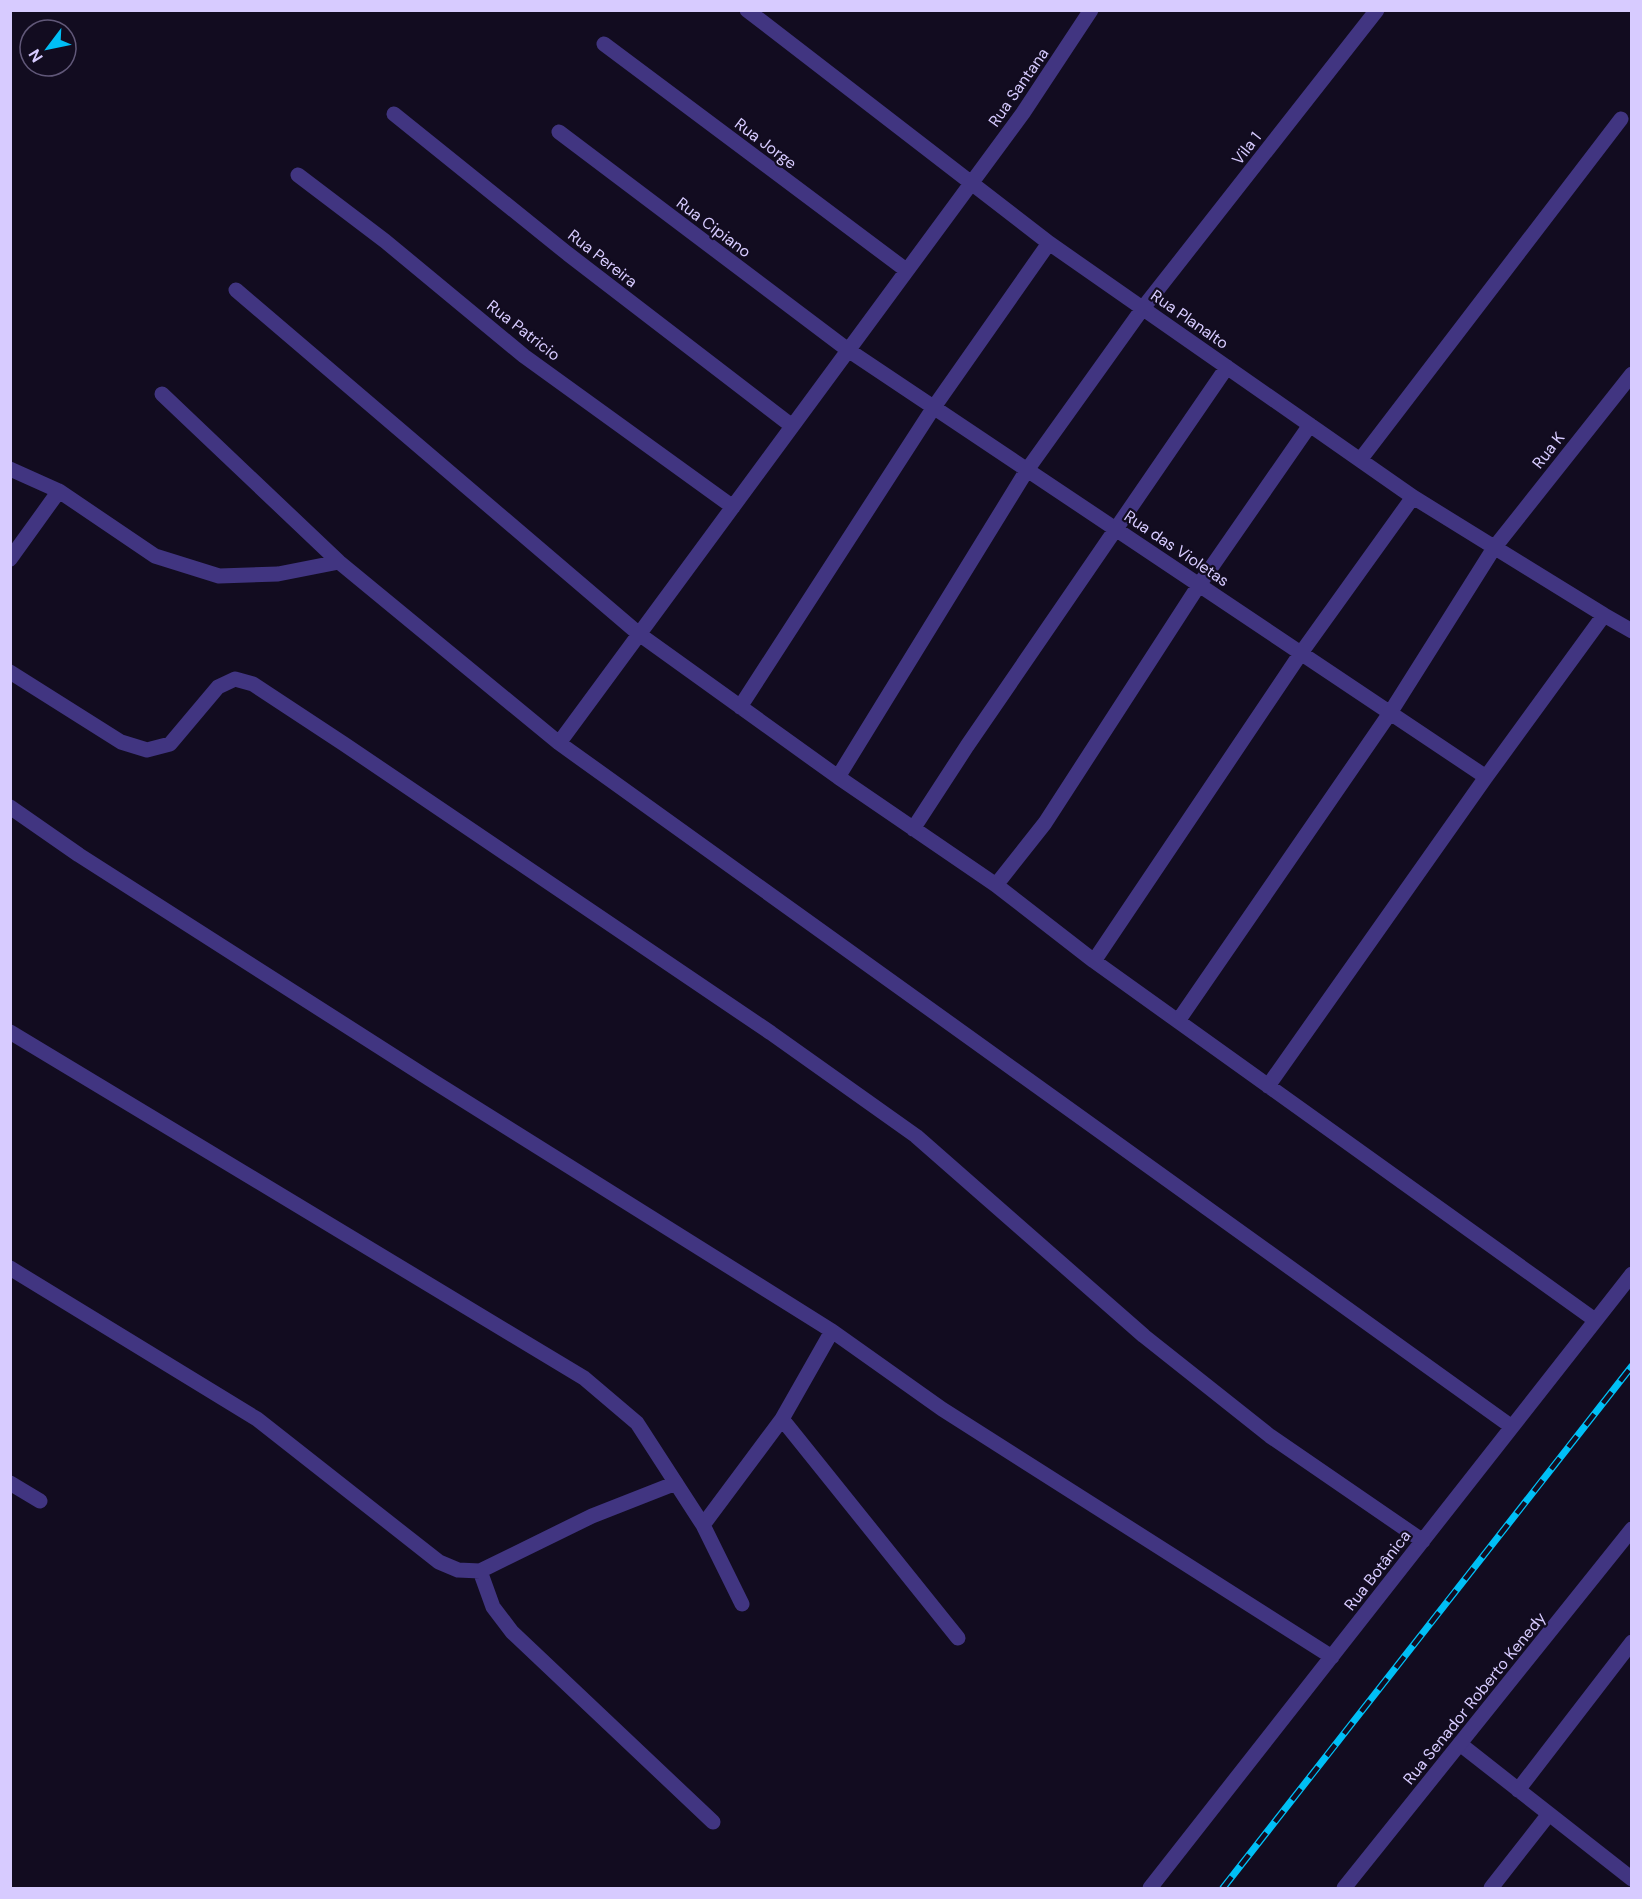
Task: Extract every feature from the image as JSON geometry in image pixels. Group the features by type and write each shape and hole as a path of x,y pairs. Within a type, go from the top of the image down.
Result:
{"street":[{"name":"Rua Planalto","path":"747,10 1050,243 1413,497 1632,631"},
{"name":"Rua Santana","path":"560,743 1023,113 1091,10"},
{"name":"Vila 1","path":"838,777 1028,470 1143,308 1377,10"},
{"name":"Rua Jorge","path":"604,44 906,270"},
{"name":"Rua Pereira","path":"394,114 568,254 792,426"},
{"path":"1360,460 1621,119"},
{"name":"Rua Cipiano","path":"559,132 848,350"},
{"name":"Rua Patricio","path":"297,175 385,241 524,356 733,507"},
{"path":"740,707 934,407 1050,243"},
{"path":"236,290 639,634 838,777 996,885 1094,961 1595,1320"},
{"name":"Rua das Violetas","path":"848,350 1486,777"},
{"path":"913,829 967,746 1227,367"},
{"name":"Rua K","path":"1178,1022 1390,713 1494,548 1632,374"},
{"path":"162,394 339,562 560,743 1512,1427"},
{"path":"996,885 1045,823 1199,585 1310,425"},
{"path":"10,469 59,491 155,556 219,576 278,574 339,562"},
{"path":"10,559 59,491"},
{"path":"1094,961 1300,653 1413,497"},
{"path":"1268,1086 1486,777 1604,615"},
{"path":"10,672 121,742 147,750 170,744 218,687 235,679 253,684 731,1006 916,1136 1144,1336 1270,1436 1422,1541"},
{"path":"10,807 79,855 428,1078 832,1331 942,1409 1332,1657"},
{"path":"10,1032 584,1378 637,1423 703,1525 742,1604"},
{"path":"10,1268 256,1419 439,1562 458,1570 480,1571 592,1516 676,1483"},
{"name":"Rua Botânica","path":"1150,1888 1632,1274"},
{"path":"703,1525 782,1419 832,1331"},
{"path":"782,1419 958,1638"},
{"path":"10,1483 40,1501"},
{"name":"Rua Senador Roberto Kenedy","path":"1344,1888 1632,1529"},
{"path":"480,1571 493,1607 512,1632 713,1822"},
{"path":"1518,1790 1632,1642"},
{"path":"1460,1744 1632,1879"},
{"path":"1491,1888 1549,1814"}],"railway":[{"path":"1223,1888 1632,1366"}]}
